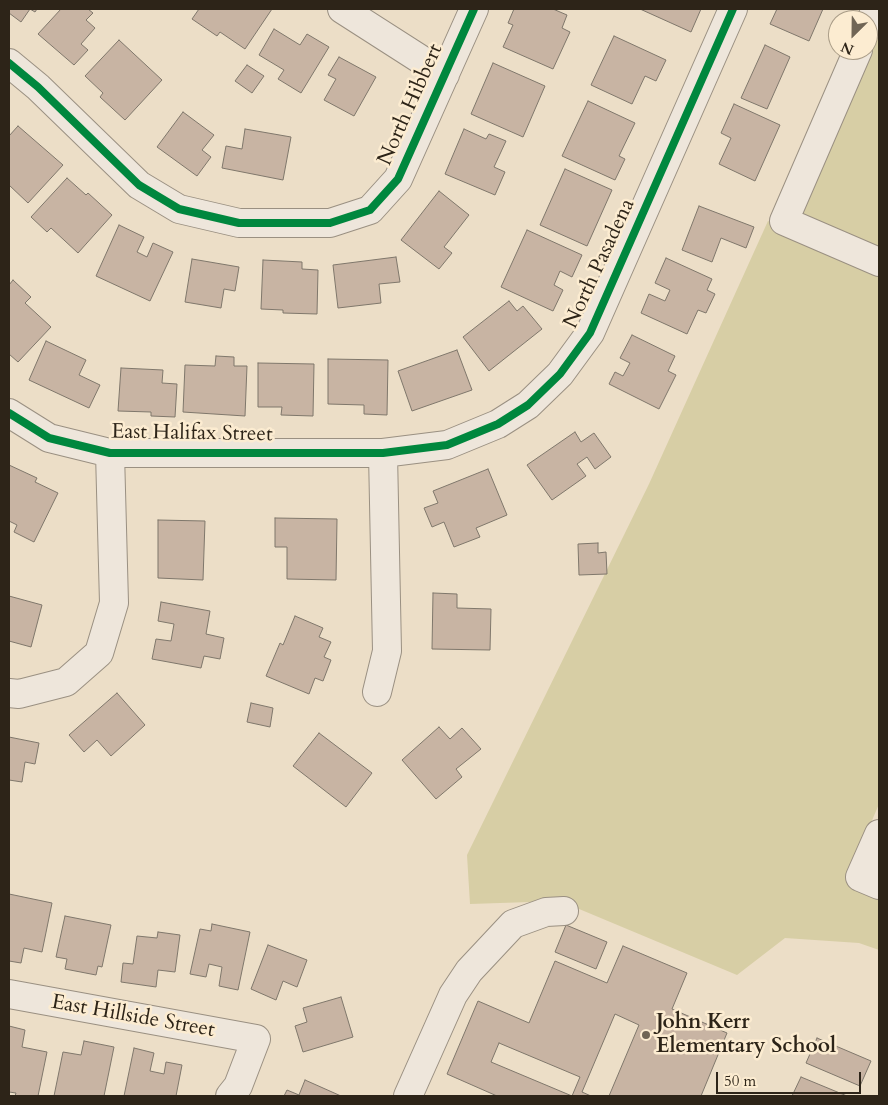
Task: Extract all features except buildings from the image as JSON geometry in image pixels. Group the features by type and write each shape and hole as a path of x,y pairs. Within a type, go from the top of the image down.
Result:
{"street":[{"path":"342,9 444,75"},
{"name":"North Hibbert","path":"9,63 38,87 140,185 179,209 239,223 330,223 370,210 398,179 474,9"},
{"name":"North Pasadena","path":"383,453 447,445 498,424 528,404 560,374 590,333 732,9"},
{"path":"854,60 784,221 879,262"},
{"name":"East Halifax Street","path":"9,413 49,438 110,453 383,453"},
{"path":"9,693 19,694 66,682 99,653 114,603 110,453"},
{"path":"377,692 387,652 383,453"},
{"path":"870,881 879,834"},
{"path":"408,1096 453,995 468,971 513,924 546,912 564,912"},
{"name":"East Hillside Street","path":"9,994 256,1039 238,1086 230,1096"}],"shaded area":[{"path":"878,10 879,249 775,205 840,60 878,60"},
{"path":"768,221 879,269 879,804 856,858 864,892 879,899 879,950 859,943 785,938 737,975 560,901 470,904 467,855 649,484"}],"cycle path":[{"path":"9,63 38,87 139,185 179,209 239,223 330,223 370,210 398,179 474,9"},
{"path":"9,413 49,438 110,453 383,453 447,445 498,424 528,405 560,374 590,333 733,9"}],"place":[{"name":"John Kerr Elementary School","path":"646,1035"}]}
